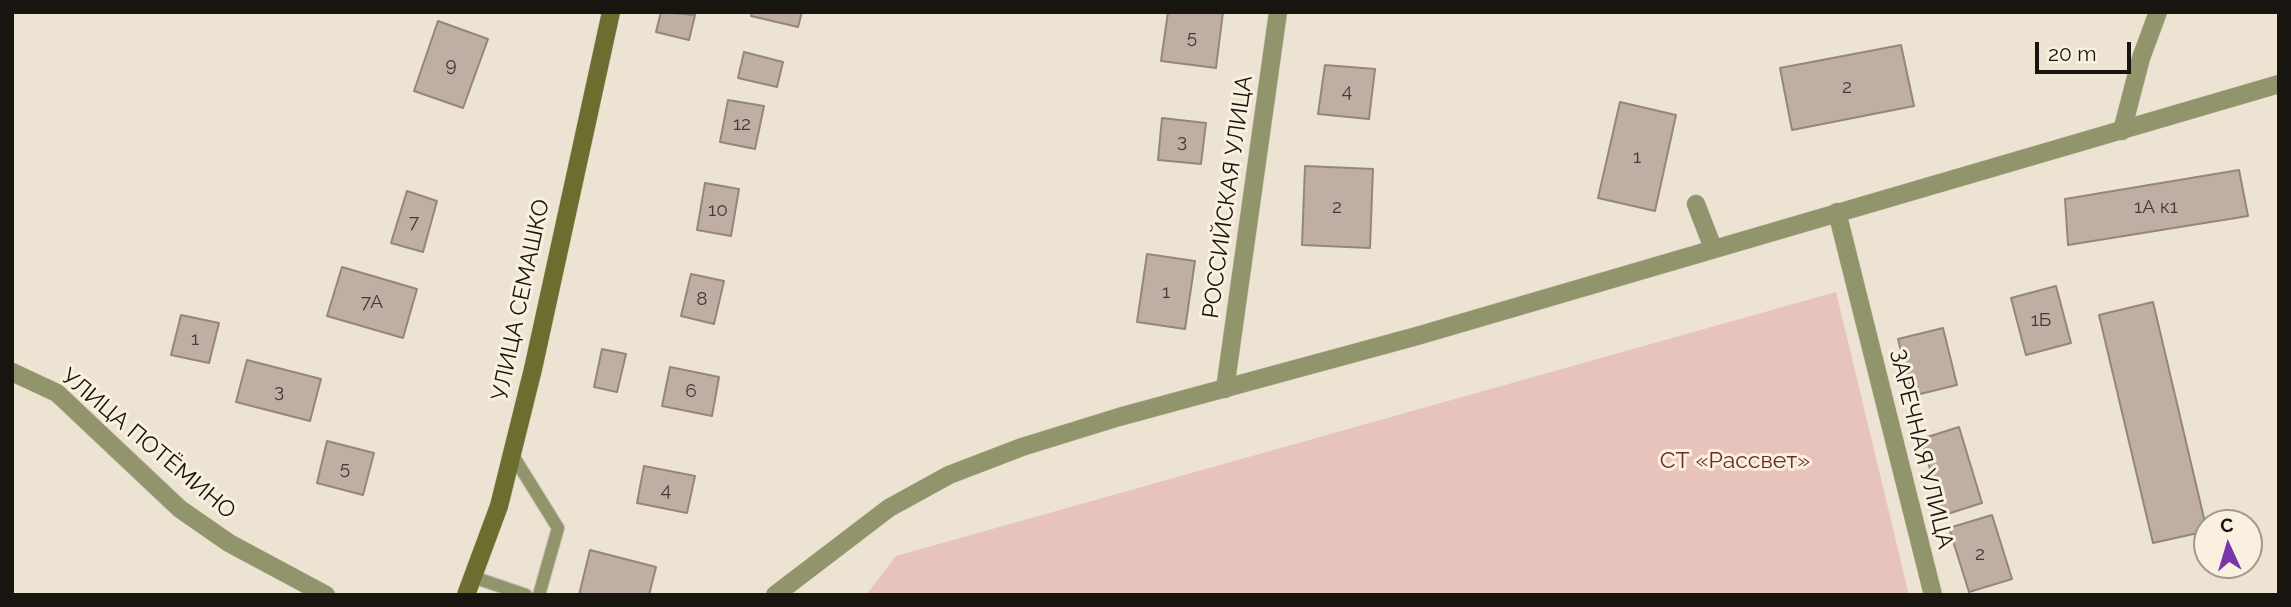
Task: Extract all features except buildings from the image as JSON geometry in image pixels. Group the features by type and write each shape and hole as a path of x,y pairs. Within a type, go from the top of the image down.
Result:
{"main road":[{"name":"УЛИЦА СЕМАШКО","path":"466,595 499,506 512,454 611,12"}],"street":[{"name":"РОССИЙСКАЯ УЛИЦА","path":"1225,389 1278,12"},
{"path":"2122,131 2141,58 2158,12"},
{"path":"775,595 890,508 948,475 1022,447 1119,417 1417,336 2279,84"},
{"path":"1696,204 1713,248"},
{"name":"ЗАРЕЧНАЯ УЛИЦА","path":"1837,212 1933,595"},
{"name":"УЛИЦА ПОТЁМИНО","path":"12,372 57,393 180,509 229,543 326,595"}],"lane":[{"path":"512,454 558,528 539,595"},
{"path":"473,577 526,595"}],"green space":[{"name":"СТ «Рассвет»","path":"1836,292 1909,595 866,595 896,556"}]}
